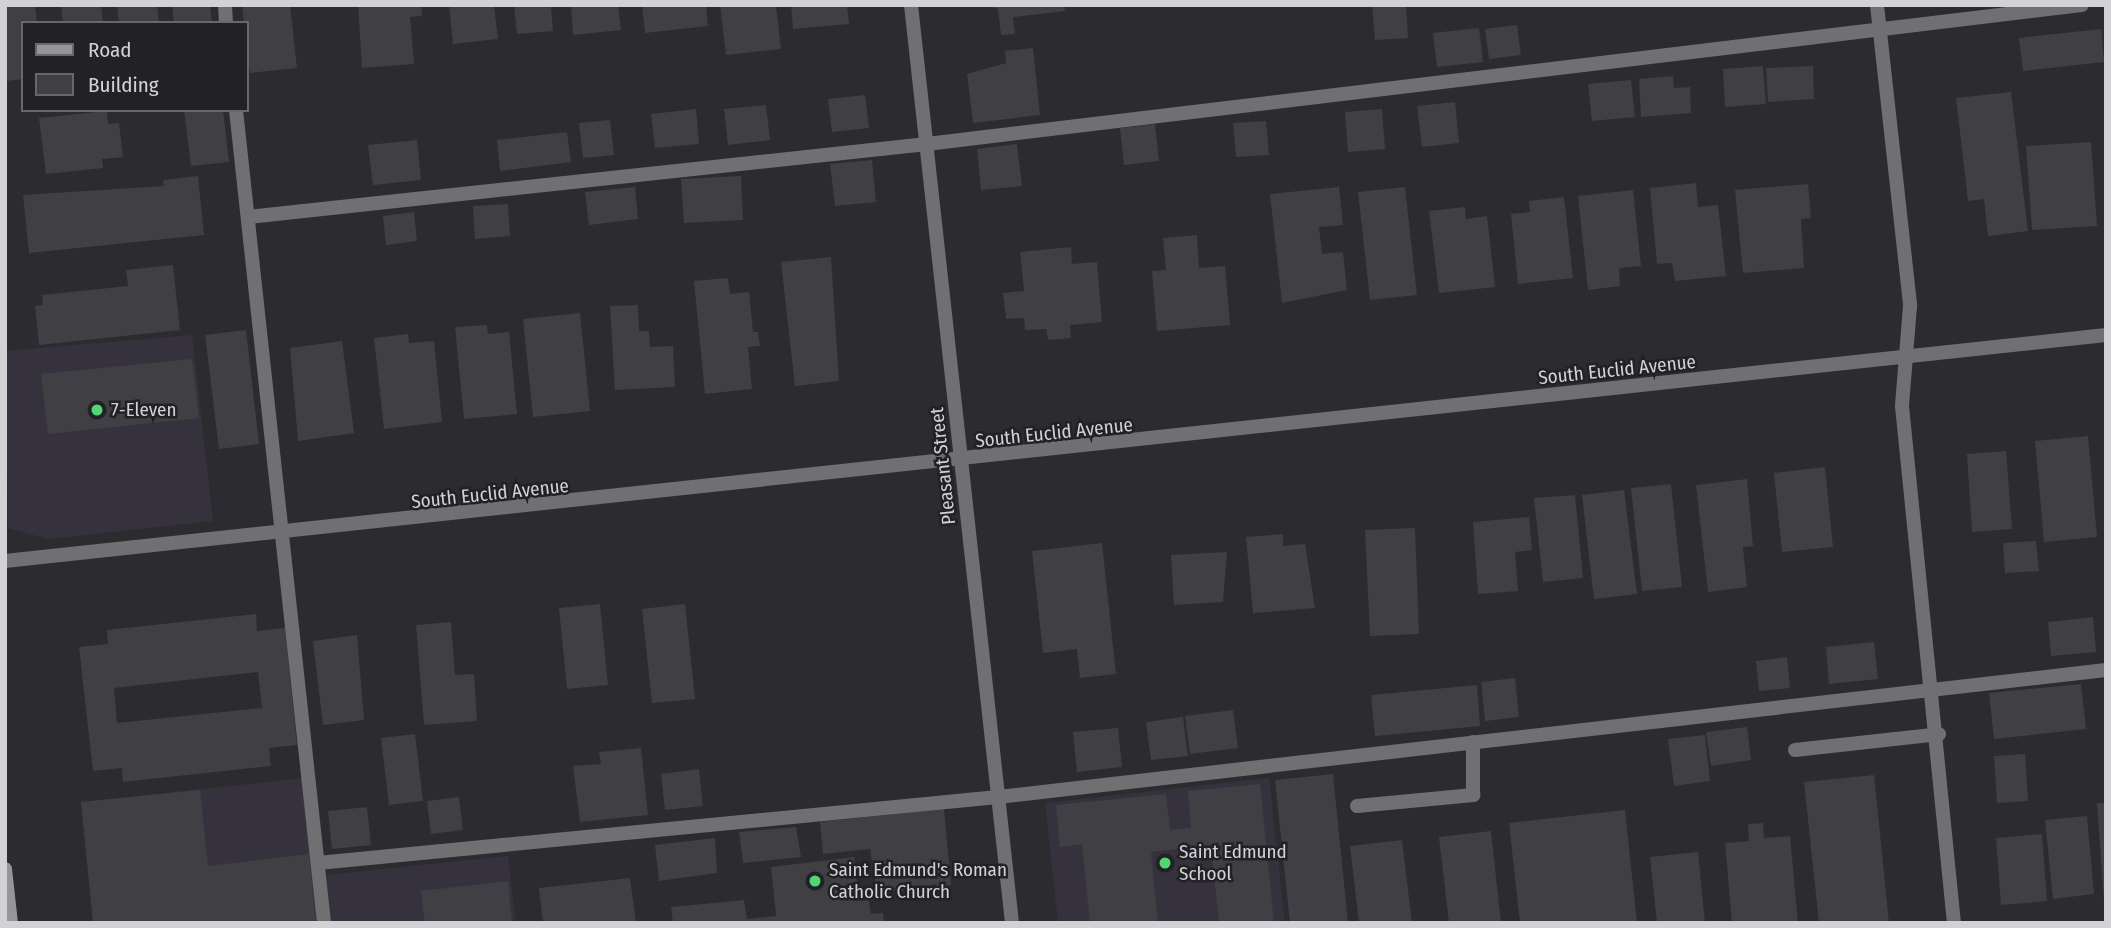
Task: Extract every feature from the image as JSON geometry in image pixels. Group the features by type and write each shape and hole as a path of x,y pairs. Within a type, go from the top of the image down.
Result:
{"street":[{"name":"Pleasant Street","path":"911,5 1012,923"},
{"path":"1877,5 1910,306 1902,406 1939,734 1955,900 1954,923"},
{"path":"248,217 926,144 1880,27 2082,5"},
{"path":"236,112 324,923"},
{"name":"South Euclid Avenue","path":"5,561 282,535 962,463 2106,335"},
{"path":"318,863 998,797 2106,670"},
{"path":"1795,750 1939,734"},
{"path":"1357,806 1473,795 1473,742"},
{"path":"5,869 11,923"},
{"path":"1955,900 1961,923"}],"shaded area":[{"path":"192,335 213,521 48,539 8,528 5,351"},
{"path":"304,778 315,876 508,856 516,923 94,923 81,802"},
{"name":"Saint Edmund School","path":"1269,778 1285,923 1058,923 1045,803"}],"building":[{"path":"5,5 35,5 37,21 21,21 21,79 6,81"},
{"path":"61,5 101,5 103,21 63,21"},
{"path":"117,5 157,5 159,21 119,21"},
{"path":"172,5 210,5 212,21 174,21"},
{"path":"242,5 290,5 297,68 250,73 248,21 244,21"},
{"path":"358,5 421,5 422,16 410,17 414,64 362,68"},
{"path":"449,5 494,5 498,39 453,44"},
{"path":"514,5 551,5 553,31 517,34"},
{"path":"571,5 618,5 621,30 573,35"},
{"path":"642,5 706,5 708,26 645,33"},
{"path":"720,5 776,5 781,49 726,55"},
{"path":"791,5 847,5 849,24 793,29"},
{"path":"986,5 1064,5 1065,11 1013,17 1015,34 1001,35 998,9"},
{"path":"1372,5 1406,5 1408,38 1375,40"},
{"path":"1517,25 1521,55 1489,59 1485,29"},
{"path":"1479,28 1483,62 1437,67 1433,33"},
{"path":"2101,29 2104,62 2023,71 2019,38"},
{"path":"1033,48 1040,115 973,123 967,74 1006,63 1005,51"},
{"path":"1763,66 1766,104 1725,107 1723,69"},
{"path":"1813,66 1814,99 1768,102 1766,68"},
{"path":"1673,76 1674,88 1690,87 1691,113 1641,117 1639,79"},
{"path":"1631,80 1635,117 1592,121 1588,84"},
{"path":"2011,92 2028,231 1988,236 1984,199 1968,201 1956,98"},
{"path":"865,95 869,128 832,132 828,99"},
{"path":"1455,102 1459,143 1422,147 1417,106"},
{"path":"766,105 770,140 728,145 724,109"},
{"path":"696,109 699,144 655,148 651,114"},
{"path":"1382,109 1385,149 1348,152 1345,112"},
{"path":"107,112 108,124 119,123 123,157 102,159 103,168 46,174 39,118"},
{"path":"184,112 223,112 229,162 191,166"},
{"path":"610,120 614,155 583,158 579,123"},
{"path":"1266,121 1269,155 1236,157 1233,123"},
{"path":"1155,124 1159,161 1124,165 1120,128"},
{"path":"567,132 571,162 500,171 497,140"},
{"path":"417,140 421,180 373,185 368,145"},
{"path":"2091,142 2097,226 2032,230 2026,146"},
{"path":"1017,144 1022,186 981,190 977,149"},
{"path":"872,160 876,202 835,206 830,164"},
{"path":"198,176 204,235 29,253 23,195 164,186 163,180"},
{"path":"741,176 743,220 684,223 681,179"},
{"path":"1696,183 1698,207 1718,205 1726,276 1675,281 1672,263 1657,264 1650,188"},
{"path":"1808,184 1811,218 1801,219 1804,268 1743,273 1735,190"},
{"path":"635,187 638,219 589,225 585,192"},
{"path":"1339,187 1343,225 1319,227 1322,254 1343,252 1347,290 1282,303 1270,194"},
{"path":"1405,187 1417,295 1370,300 1358,192"},
{"path":"1633,190 1641,266 1619,268 1620,286 1588,290 1578,196"},
{"path":"1564,197 1573,278 1518,284 1511,214 1530,212 1529,201"},
{"path":"508,204 510,236 475,239 473,206"},
{"path":"1465,207 1466,219 1487,216 1495,287 1439,293 1429,211"},
{"path":"414,212 417,241 386,245 383,216"},
{"path":"1197,235 1199,268 1225,266 1230,325 1157,331 1152,271 1166,270 1163,238"},
{"path":"1071,247 1072,264 1097,262 1102,322 1070,325 1071,338 1048,340 1046,329 1025,330 1024,318 1006,319 1003,293 1024,291 1020,252"},
{"path":"831,257 839,381 795,386 781,262"},
{"path":"173,265 180,330 39,345 35,306 43,305 42,295 128,286 126,270"},
{"path":"728,278 730,294 749,292 753,332 758,332 760,346 748,347 752,389 705,394 694,281"},
{"path":"638,305 639,331 649,331 650,347 673,346 675,387 615,390 610,306"},
{"path":"580,313 590,411 533,417 523,319"},
{"path":"487,325 488,334 509,332 517,414 464,419 455,327"},
{"path":"246,330 259,444 219,449 205,335"},
{"path":"408,334 409,343 434,341 442,422 384,429 374,338"},
{"path":"342,341 354,433 298,441 290,348"},
{"path":"192,359 199,418 48,434 41,374"},
{"path":"2088,436 2097,537 2044,542 2035,441"},
{"path":"2006,451 2012,529 1972,532 1967,454"},
{"path":"1825,467 1833,547 1782,552 1774,473"},
{"path":"1747,479 1753,546 1743,547 1747,587 1708,592 1696,485"},
{"path":"1671,484 1682,587 1642,591 1631,488"},
{"path":"1624,490 1637,594 1594,599 1582,495"},
{"path":"1575,495 1583,578 1543,582 1534,498"},
{"path":"1529,517 1532,550 1515,552 1518,591 1478,594 1473,522"},
{"path":"1415,528 1419,634 1370,636 1365,530"},
{"path":"1283,534 1283,546 1305,544 1315,608 1253,613 1246,537"},
{"path":"2036,541 2039,571 2005,573 2003,543"},
{"path":"1102,543 1116,674 1080,678 1077,649 1043,653 1032,551"},
{"path":"1227,552 1223,602 1174,605 1171,555"},
{"path":"600,604 608,685 567,689 559,608"},
{"path":"685,604 695,699 652,703 642,609"},
{"path":"256,614 257,631 285,628 297,745 269,748 271,766 123,782 122,768 93,771 79,647 108,644 107,630","holes":["258,672 262,708 117,723 114,688"]},
{"path":"2093,617 2096,652 2051,656 2048,622"},
{"path":"451,622 455,675 474,674 477,721 424,725 416,625"},
{"path":"357,635 364,720 323,725 313,641"},
{"path":"1874,642 1878,679 1829,684 1826,647"},
{"path":"1787,657 1790,688 1759,691 1756,661"},
{"path":"1515,678 1519,717 1485,721 1481,682"},
{"path":"2081,684 2086,729 1994,739 1989,693"},
{"path":"1477,685 1480,726 1375,736 1371,695"},
{"path":"1233,710 1238,748 1190,754 1185,716"},
{"path":"1183,717 1188,756 1151,760 1146,722"},
{"path":"1747,727 1751,760 1711,766 1706,732"},
{"path":"1118,728 1122,767 1077,772 1073,732"},
{"path":"415,734 423,801 389,805 381,738"},
{"path":"1705,735 1710,781 1674,786 1668,739"},
{"path":"641,748 648,815 580,822 573,766 601,764 599,752"},
{"path":"2025,754 2028,801 1997,803 1994,756"},
{"path":"699,769 703,806 665,810 661,774"},
{"path":"1333,774 1348,923 1290,923 1275,780"},
{"path":"1874,775 1889,923 1819,923 1804,782"},
{"name":"Saint Edmund School","path":"1260,784 1274,923 1219,923 1211,845 1151,852 1158,923 1090,923 1082,844 1060,847 1056,805 1166,794 1170,830 1191,828 1188,791"},
{"path":"200,790 208,866 309,854 316,923 93,923 81,802"},
{"path":"459,797 463,830 431,834 427,801"},
{"path":"2097,803 2106,803 2106,902 2104,902"},
{"path":"367,807 371,845 332,849 328,811"},
{"path":"944,809 951,885 877,893 870,849 823,854 820,822"},
{"path":"1625,810 1637,923 1520,923 1509,823"},
{"path":"2087,816 2094,894 2053,899 2045,820"},
{"path":"1763,823 1764,838 1790,836 1798,923 1732,923 1725,843 1749,841 1748,824"},
{"path":"796,827 801,857 743,863 739,832"},
{"path":"1491,831 1501,923 1449,923 1439,837"},
{"path":"2042,834 2047,901 2001,905 1996,838"},
{"path":"715,838 717,873 659,881 655,845"},
{"path":"1402,840 1412,923 1359,923 1350,846"},
{"path":"1698,852 1705,923 1657,923 1650,857"},
{"name":"Saint Edmund's Roman Catholic Church","path":"854,857 859,897 868,896 871,914 883,913 884,923 673,923 671,907 744,900 747,919 776,916 771,867"},
{"path":"630,878 636,923 543,923 539,888"},
{"path":"508,881 512,923 425,923 421,891"}],"place":[{"name":"7-Eleven","path":"97,410"},
{"name":"Saint Edmund School","path":"1165,863"},
{"name":"Saint Edmund's Roman Catholic Church","path":"815,881"}]}
